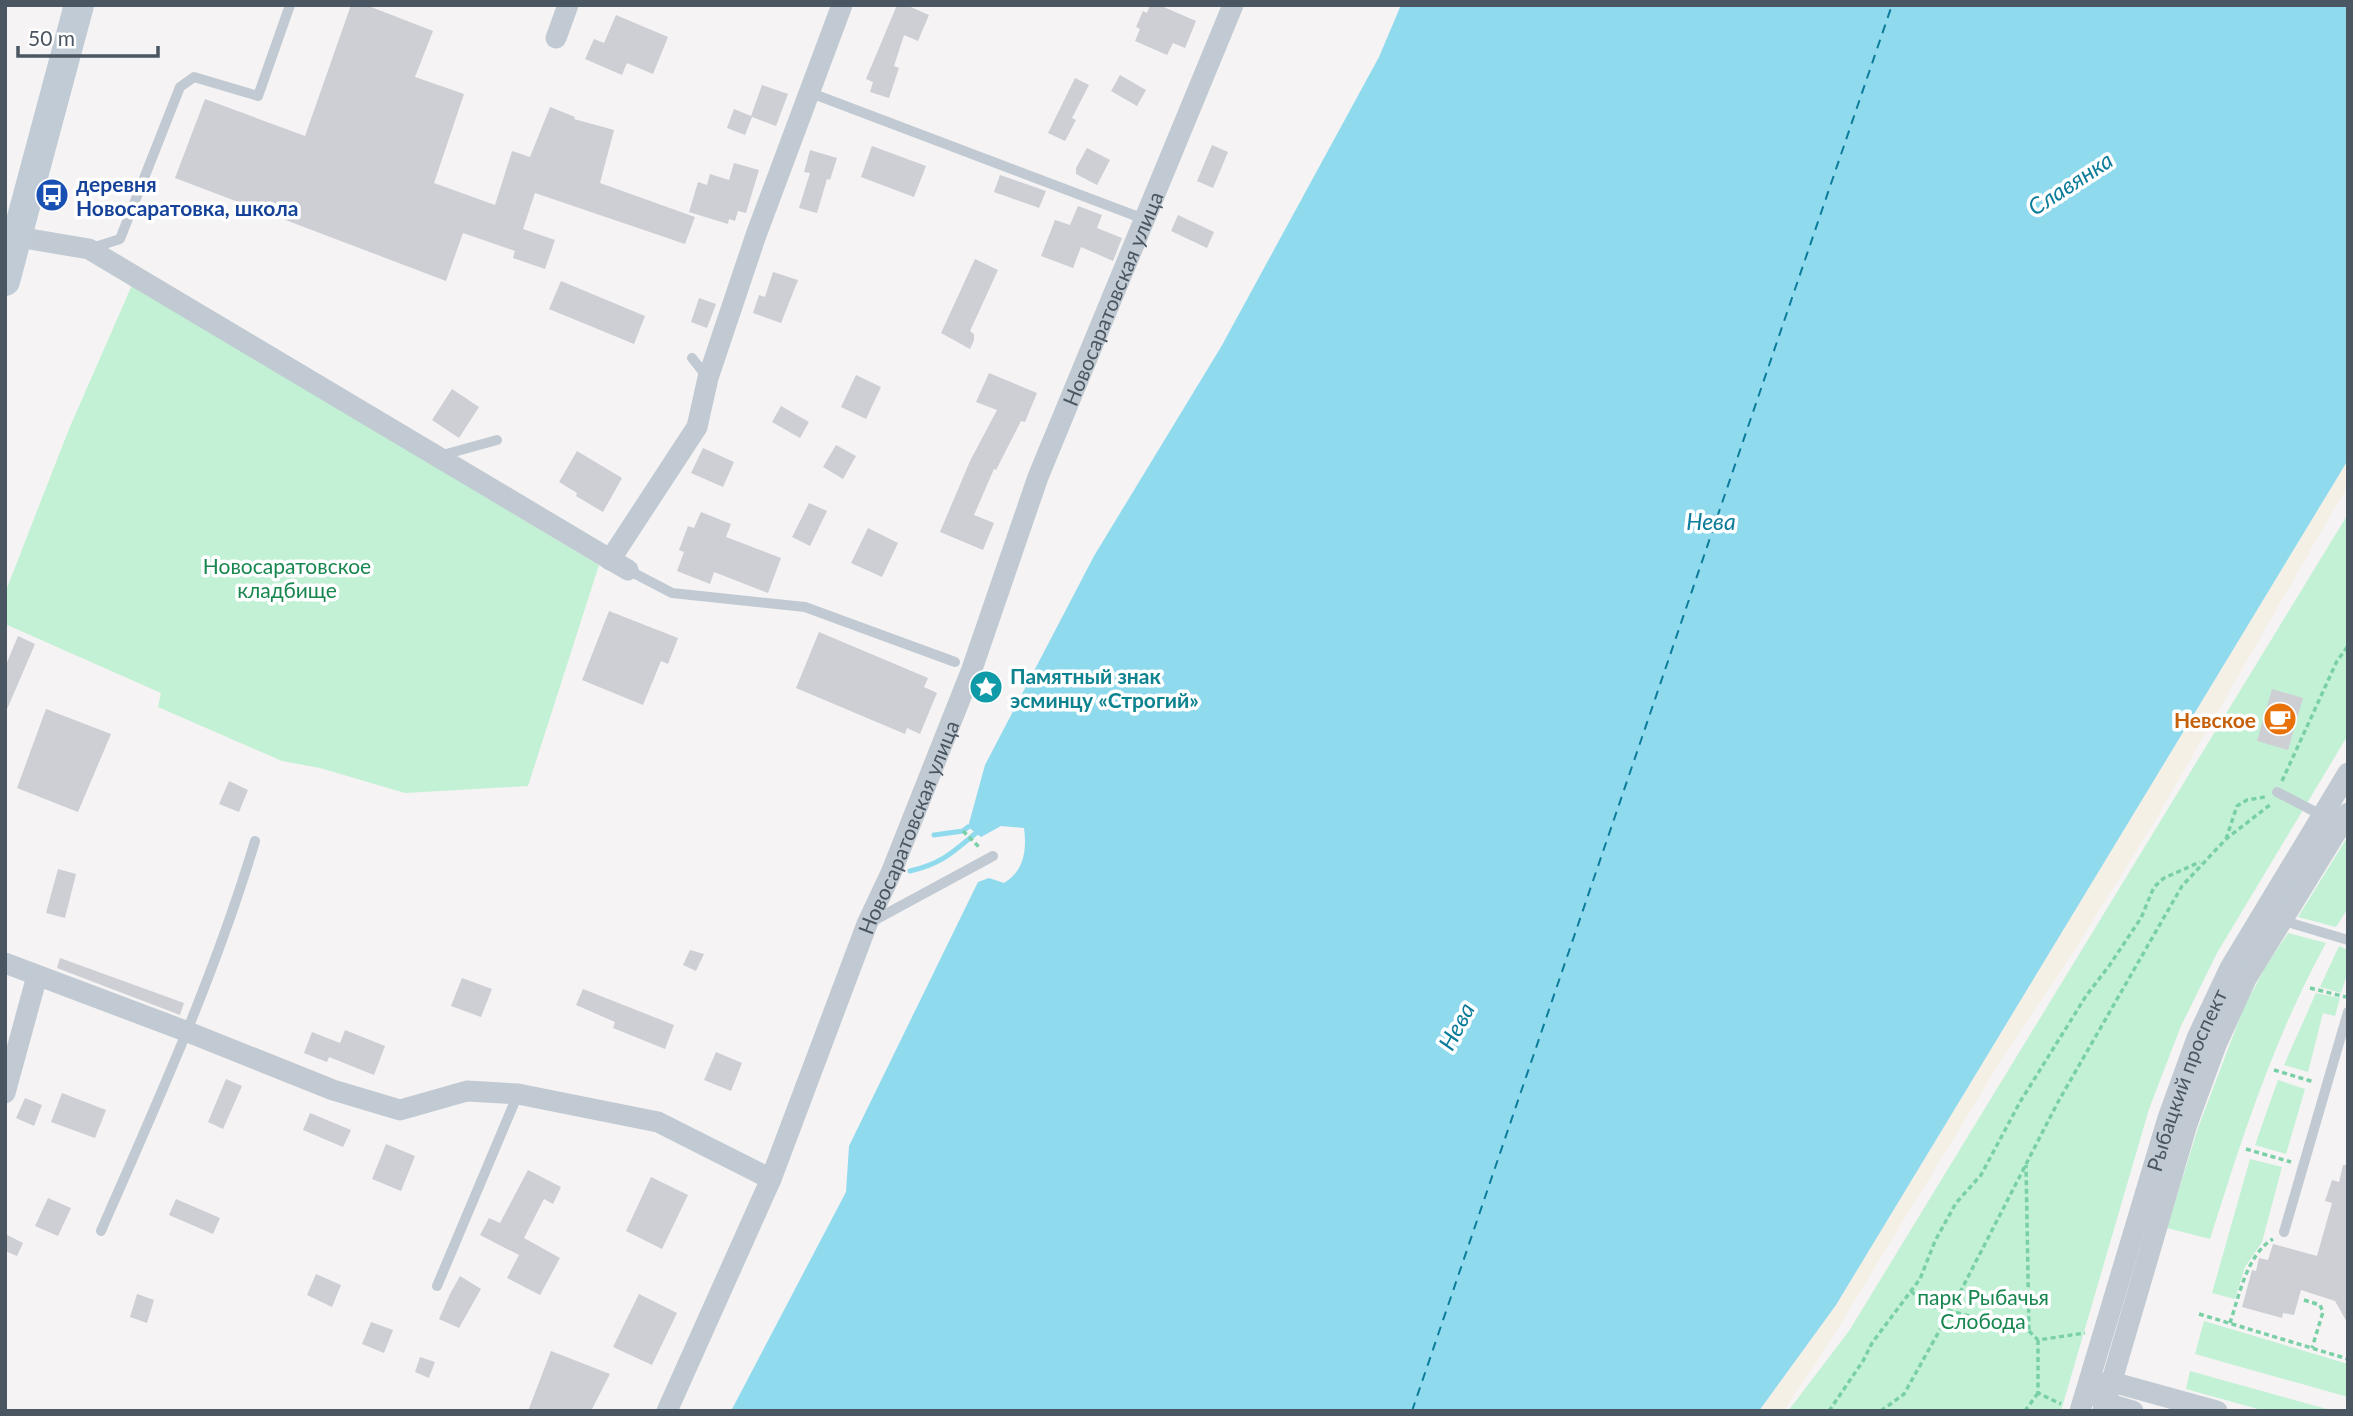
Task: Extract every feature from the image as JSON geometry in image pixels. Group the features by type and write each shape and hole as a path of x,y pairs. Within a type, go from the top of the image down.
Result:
{"main road":[{"path":"5,281 11,234 79,5"}],"street":[{"path":"556,38 568,5"},
{"path":"11,234 89,249 619,565 697,427 708,378 756,235 842,5"},
{"name":"Новосаратовская улица","path":"667,1411 771,1179 867,924 891,873 972,668 1038,477 1233,5"},
{"name":"Рыбацкий проспект","path":"2073,1408 2087,1387 2168,1118 2197,1038 2230,968 2273,913 2336,818 2348,773"},
{"name":"Рыбацкий проспект","path":"2105,1407 2187,1124 2216,1045 2273,913"},
{"path":"5,963 333,1090 400,1110 467,1091 518,1094 658,1122 771,1179"},
{"path":"5,1093 37,976"},
{"path":"2087,1387 2112,1382 2217,1411"},
{"path":"2087,1387 2105,1407 2133,1411"}],"lane":[{"path":"89,249 120,239 180,87 194,77 258,96 290,5"},
{"path":"811,93 1144,219"},
{"path":"692,358 708,378"},
{"path":"437,456 497,440"},
{"path":"619,565 672,593 805,607 955,662"},
{"path":"2277,792 2336,818"},
{"path":"101,1231 188,1032 236,905 255,841"},
{"path":"867,924 993,856"},
{"path":"2273,913 2294,924 2348,940"},
{"path":"2284,1232 2348,1013"},
{"path":"437,1286 518,1094"}],"path":[{"path":"2226,839 2237,806 2247,800 2274,798 2337,661 2348,646"},
{"path":"1881,1411 1904,1394 1951,1310 2025,1163 2182,886 2226,839 2269,808"},
{"path":"963,831 977,845"},
{"path":"1829,1411 1872,1343 1925,1271 1935,1241 1956,1203 1981,1175 2020,1102 2086,996 2141,918 2154,887 2164,878 2202,862"},
{"path":"2310,988 2348,998"},
{"path":"2274,1070 2326,1086"},
{"path":"2246,1149 2303,1166"},
{"path":"2025,1163 2029,1331"},
{"path":"2230,1324 2249,1269 2265,1243 2284,1232"},
{"path":"1911,1291 1934,1307 2029,1331 2038,1340 2038,1394 2025,1411"},
{"path":"2304,1300 2320,1305 2323,1311 2312,1348"},
{"path":"2199,1314 2348,1359"},
{"path":"2038,1340 2088,1333"},
{"path":"2038,1394 2073,1408"}],"green space":[{"name":"Новосаратовское кладбище","path":"132,285 599,565 528,786 405,793 320,768 282,761 158,707 161,693 5,624 5,593 69,429"},
{"name":"парк Рыбачья Слобода","path":"2348,514 2348,735 2217,953 2181,1026 2149,1109 2061,1411 1788,1411 1849,1331"},
{"path":"2348,836 2348,908 2336,927 2298,917"},
{"path":"2288,933 2326,943 2275,1052 2247,1125 2210,1239 2167,1228 2198,1128 2244,1007"},
{"path":"2339,946 2348,950 2348,971 2341,993 2320,987"},
{"path":"2316,993 2340,998 2335,1016 2323,1013 2308,1072 2284,1065"},
{"path":"2278,1080 2305,1089 2286,1154 2255,1145"},
{"path":"2250,1159 2282,1167 2262,1242 2245,1267 2235,1299 2212,1293"},
{"path":"2204,1321 2348,1364 2348,1397 2195,1354"},
{"path":"2190,1371 2334,1411 2265,1411 2186,1389"}],"sand":[{"path":"2348,460 2348,485 2156,819 2067,962 2002,1059 1822,1354 1783,1411 1759,1411 1836,1305"}],"water":[{"name":"Нева","path":"1401,5 2348,5 2348,460 1836,1305 1759,1411 731,1411 846,1192 849,1146 978,882 989,878 1004,883 1016,872 1023,859 1024,828 1001,826 981,837 968,827 985,765 1094,556 1221,347 1379,57"}],"building":[{"path":"351,5 366,5 433,31 415,77 464,94 434,183 495,205 512,151 530,157 550,107 575,117 574,119 614,130 600,183 695,217 685,244 535,193 523,229 555,240 545,269 513,258 515,251 463,233 446,281 175,178 205,99 305,136"},
{"path":"897,5 906,5 929,15 918,41 904,35 894,66 899,68 889,98 870,92 873,82 866,79"},
{"path":"1150,5 1159,5 1196,21 1185,48 1173,43 1167,55 1135,41 1140,29 1136,27 1143,11 1147,13"},
{"path":"616,15 668,37 653,74 627,63 622,75 585,59 594,39 604,43"},
{"path":"1120,75 1146,90 1137,106 1111,91"},
{"path":"1075,78 1089,85 1072,118 1076,120 1065,141 1048,133"},
{"path":"762,85 788,94 776,126 752,117 745,135 727,128 734,109 751,116"},
{"path":"1212,145 1228,152 1213,188 1197,181"},
{"path":"872,146 926,166 914,197 861,177"},
{"path":"1087,148 1110,160 1097,185 1076,174 1076,168"},
{"path":"810,150 837,158 830,180 827,179 817,213 799,208 810,173 804,172"},
{"path":"734,163 759,170 746,213 738,211 735,221 729,219 728,224 689,212 698,182 707,185 710,174 729,180"},
{"path":"1000,175 1046,191 1039,208 994,192"},
{"path":"1078,206 1102,215 1097,228 1122,238 1113,261 1081,247 1073,268 1041,256 1055,220 1070,225"},
{"path":"1178,215 1214,232 1207,248 1171,231"},
{"path":"975,259 998,270 970,331 974,334 974,340 970,349 941,333"},
{"path":"773,272 798,280 781,323 753,313 759,295 765,297"},
{"path":"561,281 645,316 634,344 549,309"},
{"path":"699,298 716,304 707,328 691,322"},
{"path":"989,373 1037,393 1025,422 1021,421 996,470 994,469 974,515 994,523 983,550 940,532 970,461 997,410 976,402"},
{"path":"856,375 881,387 866,419 841,407"},
{"path":"452,389 479,407 459,438 432,420"},
{"path":"781,406 809,422 800,438 772,422"},
{"path":"836,445 856,456 843,479 823,467"},
{"path":"703,448 734,462 723,487 691,473"},
{"path":"577,451 622,478 603,512 559,482"},
{"path":"809,503 827,511 810,546 792,537"},
{"path":"701,512 731,524 726,537 781,558 768,593 714,572 710,584 677,571 684,552 679,550 688,526 694,528"},
{"path":"868,528 898,543 882,577 851,563"},
{"path":"609,611 678,638 668,664 661,661 643,705 582,680"},
{"path":"819,632 928,678 924,687 937,693 920,734 907,728 905,734 796,688"},
{"path":"18,636 35,644 5,714 5,667"},
{"name":"Невское","path":"2272,689 2303,698 2288,750 2257,741"},
{"path":"46,709 111,734 78,812 17,788"},
{"path":"229,781 248,790 239,812 219,804"},
{"path":"58,869 76,874 65,918 46,913"},
{"path":"690,950 704,954 696,971 683,965"},
{"path":"60,958 184,1003 180,1015 57,968"},
{"path":"462,978 492,989 481,1017 451,1006"},
{"path":"583,989 674,1025 665,1049 613,1028 615,1022 576,1005"},
{"path":"345,1030 385,1046 374,1075 329,1057 327,1062 304,1053 312,1032 340,1043"},
{"path":"716,1052 742,1063 731,1091 704,1080"},
{"path":"226,1079 242,1086 223,1129 208,1122"},
{"path":"62,1093 106,1110 95,1138 51,1122"},
{"path":"25,1098 42,1105 34,1126 16,1118"},
{"path":"310,1113 351,1130 343,1147 303,1130"},
{"path":"386,1144 415,1156 401,1191 372,1179"},
{"path":"2343,1165 2348,1165 2348,1324 2335,1301 2301,1290 2294,1315 2283,1313 2282,1318 2242,1307 2252,1270 2256,1271 2259,1258 2268,1260 2273,1244 2317,1256 2332,1203 2325,1201 2332,1180 2339,1182"},
{"path":"528,1170 561,1187 553,1204 544,1199 524,1238 560,1258 540,1295 507,1278 519,1255 480,1235 489,1218 500,1223"},
{"path":"651,1177 688,1195 662,1249 626,1231"},
{"path":"48,1198 71,1208 58,1236 35,1226"},
{"path":"176,1199 220,1218 213,1234 169,1215"},
{"path":"5,1234 23,1243 17,1256 5,1251"},
{"path":"316,1274 341,1285 332,1307 307,1295"},
{"path":"460,1276 481,1289 459,1328 439,1319"},
{"path":"137,1294 154,1300 147,1323 130,1317"},
{"path":"639,1294 677,1313 652,1365 613,1347"},
{"path":"371,1322 393,1330 384,1353 362,1344"},
{"path":"551,1351 610,1374 591,1411 528,1411"},
{"path":"420,1357 435,1362 429,1378 415,1372"}],"waterway":[{"path":"934,835 963,831 968,827"},
{"path":"910,871 938,861 976,833"}],"ferry route":[{"path":"1412,1411 1892,5"}],"place":[{"name":"деревня Новосаратовка, школа","path":"52,195"},
{"name":"Памятный знак эсминцу «Строгий»","path":"986,687"},
{"name":"Невское","path":"2280,719"}],"water label":[{"name":"Славянка","path":"2070,183"}]}
